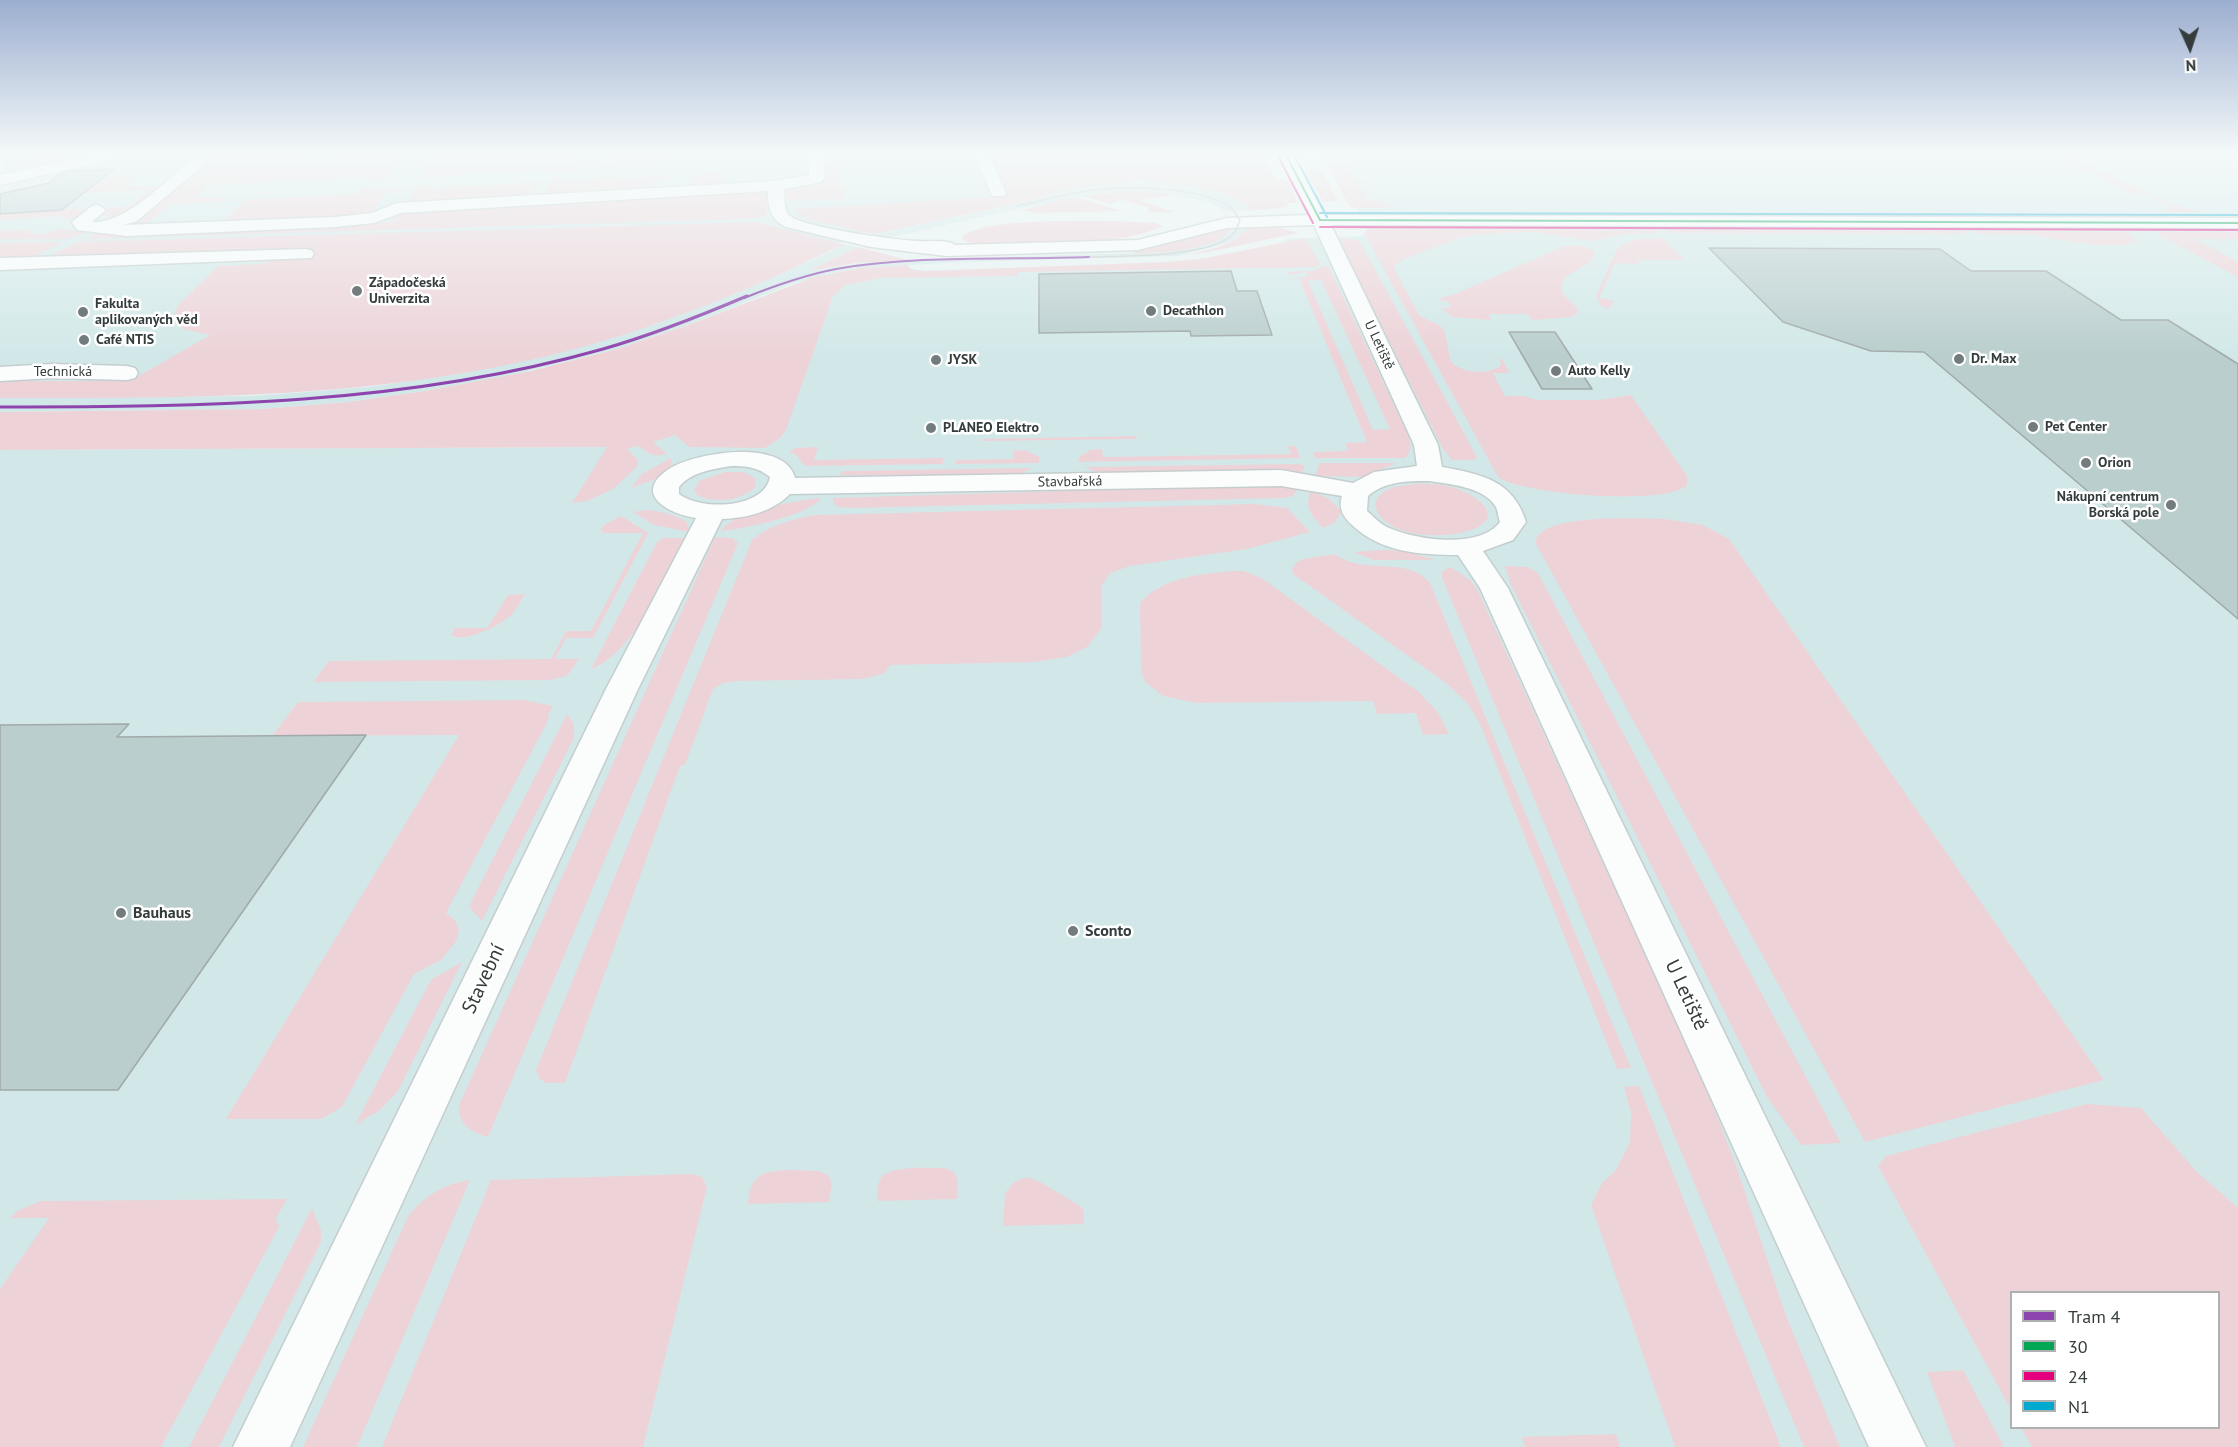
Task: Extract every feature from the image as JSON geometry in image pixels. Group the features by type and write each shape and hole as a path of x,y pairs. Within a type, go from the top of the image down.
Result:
{"street":[{"path":"81,223 83,226 98,229 147,230 323,223"},
{"path":"98,229 116,223"},
{"path":"793,223 878,243 946,251 1138,245 1164,241 1197,229 1221,224 1257,223"},
{"name":"U Letiště","path":"1321,223 1426,445 1430,462 1429,473"},
{"path":"2093,223 2238,223"},
{"path":"0,264 306,254"},
{"name":"Technická","path":"0,374 52,371 127,373"},
{"path":"741,459 775,467 783,476 782,486 771,497 751,507 712,513 690,511 674,505 666,496 666,487 674,477 690,468 710,462 741,459"},
{"path":"1429,473 1456,477 1480,485 1504,500 1513,517 1505,533 1495,539 1466,547 1419,546 1376,533 1362,523 1354,512 1353,501 1357,491 1374,480 1429,473"},
{"name":"Stavbařská","path":"782,486 1281,478 1357,491"},
{"name":"Stavební","path":"261,1447 622,689 712,513"},
{"name":"U Letiště","path":"1466,547 1494,588 1898,1447"}],"shaded area":[{"path":"0,223 907,223 871,230 788,263 506,357 0,391"},
{"path":"128,223 147,223 140,228 120,227"},
{"path":"223,223 257,223 221,225"},
{"path":"377,223 626,223 85,239 99,233"},
{"path":"759,223 845,245 733,294 640,329 593,344 519,362 445,376 371,386 224,396 0,398 0,381 130,381 210,335 183,329 173,317 179,304 219,266 263,264 275,259 39,260 79,242"},
{"path":"822,223 928,223 874,234"},
{"path":"929,223 957,223 888,238 871,235"},
{"path":"1146,223 1163,226 1121,238 1073,243 980,244 967,242 962,238 988,227 1010,224"},
{"path":"1364,223 2238,223 2238,1447 0,1447 0,450 608,447 822,278 911,269 926,271 1294,263 1284,239 1361,236 1369,232"},
{"path":"1235,224 1251,224 1244,233 1227,243 1177,256 960,262 877,267 832,273 791,284 691,324 617,349 508,376 425,391 348,402 262,409 0,412 0,398 254,396 369,387 464,373 618,336 658,323 778,275 845,245 858,247 808,271 878,261 1163,252 1194,247 1218,239 1229,233"},
{"path":"1235,224 1227,234 1214,242 1198,247 1162,252 1114,254 1135,253 1135,249 1173,242"},
{"path":"1251,224 1278,224 1278,227 1298,233 1208,252 1176,256 1207,250 1227,243 1244,232"},
{"path":"59,229 87,232 67,239 0,239 0,231 29,230 32,231 28,234 44,234"},
{"path":"1367,230 1657,230 1659,233 1623,234 1593,241 1531,232 1474,235 1456,239 1402,260 1393,266 1419,315 1444,330 1451,362 1456,366 1468,371 1490,371 1501,365 1500,359 1502,359 1510,373 1493,373 1505,396 1523,396 1537,400 1599,400 1631,395 1687,476 1687,485 1674,491 1652,495 1594,496 1535,489 1498,477 1364,233"},
{"path":"1667,230 1963,231 1967,234 1669,233"},
{"path":"1974,231 2125,232 2137,240 2129,244 2102,245 2030,235 1978,234"},
{"path":"2157,232 2238,232 2238,239 2195,239 2238,262 2238,277 2157,234"},
{"path":"1305,238 1320,264 1316,267 1017,272 1017,276 882,278 845,285 833,296 786,430 780,438 765,448 689,447 675,435 653,442 667,454 655,455 638,446 627,449 637,459 637,467 613,489 587,501 572,503 607,447 0,450 0,412 262,409 348,402 425,391 531,371 617,349 691,324 814,277 860,268 906,265 913,270 926,271 1168,262 1206,258"},
{"path":"1340,238 1359,240 1477,457 1474,460 1452,460 1443,449"},
{"path":"1662,238 1685,260 1637,260 1640,264 1615,263 1599,298 1614,301 1609,309 1601,306 1596,296 1618,247 1633,240"},
{"path":"0,243 61,243 24,261 0,262"},
{"path":"1565,246 1582,246 1595,251 1590,262 1566,277 1561,285 1563,294 1578,309 1572,317 1532,320 1527,314 1489,314 1491,320 1451,317 1442,308 1451,307 1448,301 1439,301 1441,298"},
{"path":"858,247 907,260 856,263 808,271"},
{"path":"1328,265 1408,435 1411,447 1405,458 1315,458 1313,452 1348,451 1345,443 1367,442 1299,278 1284,278 1308,277 1306,272 1289,275 1288,272 1312,271","holes":["1321,280 1390,429 1373,430 1308,281"]},
{"path":"1137,436 1136,439 982,441 982,439"},
{"path":"1288,446 1296,446 1300,458 1079,462 1078,458 1090,450 1102,449 1103,457 1291,454"},
{"path":"818,447 814,460 944,458 943,464 807,466 795,454 789,453 795,448"},
{"path":"1014,450 1028,451 1039,457 1039,463 955,464 956,460 1013,459"},
{"path":"671,458 672,468 659,478 631,488 642,474"},
{"path":"1397,463 1362,477 1315,476 1319,464"},
{"path":"1299,464 1305,466 1302,473 1103,474 1084,467"},
{"path":"1033,468 1020,474 1003,476 838,475 845,471"},
{"path":"725,472 744,472 756,479 755,488 742,496 727,500 712,500 697,495 694,490 699,481"},
{"path":"1416,484 1448,486 1471,495 1488,513 1483,524 1468,531 1446,535 1422,534 1400,529 1383,519 1375,503 1382,493 1398,486"},
{"path":"1261,485 1299,487 1293,496 1284,498 850,508 838,507 833,503 833,498"},
{"path":"1311,490 1329,499 1342,512 1334,523 1323,528 1312,515 1308,501"},
{"path":"821,498 815,504 790,516 758,525 720,531 727,524 752,513 782,504"},
{"path":"1255,504 1287,508 1310,532 1247,549 1130,566 1110,573 1101,586 1101,629 1087,647 1067,657 1034,662 891,665 883,674 863,679 737,681 723,683 713,689 685,765 680,766 565,1083 546,1083 539,1078 536,1070 752,540 774,527 815,515"},
{"path":"646,510 667,513 682,519 687,522 689,532 654,525 633,512"},
{"path":"621,516 648,533 593,638 566,638 555,659 579,659 567,676 550,680 313,682 329,661 551,659 566,631 591,631 643,533 604,533 600,530 604,525"},
{"path":"1614,518 1665,519 1703,525 1729,539 2104,1080 1865,1142 1536,544 1540,534 1552,527 1570,522"},
{"path":"715,537 732,538 738,543 488,1137 482,1135 463,1123 459,1105"},
{"path":"663,538 687,538 648,612 635,631 606,661 591,669 657,542"},
{"path":"1406,551 1435,560 1374,560 1353,552"},
{"path":"1335,554 1359,564 1410,570 1421,575 1430,583 1631,1068 1617,1069 1480,724 1468,704 1446,683 1293,574 1292,568 1297,562"},
{"path":"1505,566 1528,567 1538,573 1841,1143 1801,1145 1767,1097 1511,585"},
{"path":"1451,567 1470,580 1477,589 1703,1081 1737,1168 1785,1313 1840,1447 1804,1447 1442,578 1442,571"},
{"path":"1244,571 1263,579 1420,693 1439,714 1449,734 1423,735 1416,713 1377,714 1373,701 1196,703 1163,696 1145,682 1141,671 1140,603 1159,587 1171,582 1183,578"},
{"path":"525,594 512,614 492,628 465,637 451,635 455,628 487,628 508,595"},
{"path":"524,700 553,706 548,715 549,719 446,913 455,920 459,929 457,940 441,960 414,974 342,1107 321,1119 226,1119 459,735 272,736 298,702"},
{"path":"567,714 574,724 574,738 482,921 470,908 471,902"},
{"path":"462,962 398,1091 380,1110 355,1125 432,979"},
{"path":"1639,1086 1781,1447 1675,1447 1591,1205 1602,1183 1616,1170 1630,1142 1631,1113 1624,1087"},
{"path":"2087,1104 2141,1108 2196,1171 2238,1208 2238,1447 2032,1447 2022,1429 2220,1429 2220,1291 2010,1291 2010,1408 1878,1166 1886,1156"},
{"path":"910,1168 945,1168 954,1172 958,1180 957,1199 877,1201 879,1183 885,1174"},
{"path":"782,1170 819,1171 828,1175 832,1184 829,1202 748,1204 752,1185 764,1174"},
{"path":"692,1174 702,1177 707,1187 643,1447 382,1447 491,1180"},
{"path":"1027,1177 1042,1183 1080,1206 1084,1211 1084,1224 1003,1226 1005,1193 1014,1182"},
{"path":"470,1180 357,1447 303,1447 408,1216 421,1202 435,1192 451,1184"},
{"path":"287,1199 276,1218 279,1227 161,1447 0,1447 0,1289 49,1218 10,1218 17,1211 40,1201"},
{"path":"312,1208 321,1230 321,1242 219,1447 189,1447"},
{"path":"1963,1370 2004,1447 1955,1447 1927,1372"},
{"path":"1616,1434 1620,1447 1525,1447 1522,1437"}],"building":[{"name":"Nákupní centrum Borská pole","path":"1709,248 1940,249 1971,271 2046,271 2121,320 2168,320 2238,364 2238,619 1924,352 1871,351 1783,322"},
{"name":"Decathlon","path":"1231,271 1237,291 1257,291 1272,335 1191,336 1190,331 1039,333 1039,274"},
{"name":"Auto Kelly","path":"1509,332 1555,332 1592,389 1542,389"},
{"name":"Bauhaus","path":"129,724 117,737 366,735 118,1090 0,1090 0,725"}],"tram line":[{"path":"1089,257 1143,256 1207,247 1223,241 1234,233 1239,223"},
{"name":"4","path":"0,407 120,407 240,403 359,395 418,388 502,373 603,349 652,334 763,290 834,269 903,262 1089,257"}],"transit line":[{"name":"30","path":"2093,223 2238,223"},
{"name":"24","path":"1320,227 2238,230"}],"place":[{"name":"Západočeská Univerzita","path":"357,291"},
{"name":"Decathlon","path":"1151,311"},
{"name":"Fakulta aplikovaných věd","path":"83,312"},
{"name":"Café NTIS","path":"84,340"},
{"name":"Dr. Max","path":"1959,359"},
{"name":"JYSK","path":"936,360"},
{"name":"Auto Kelly","path":"1556,371"},
{"name":"Pet Center","path":"2033,427"},
{"name":"PLANEO Elektro","path":"931,428"},
{"name":"Orion","path":"2086,463"},
{"name":"Nákupní centrum Borská pole","path":"2171,505"},
{"name":"Bauhaus","path":"121,913"},
{"name":"Sconto","path":"1073,931"}]}
